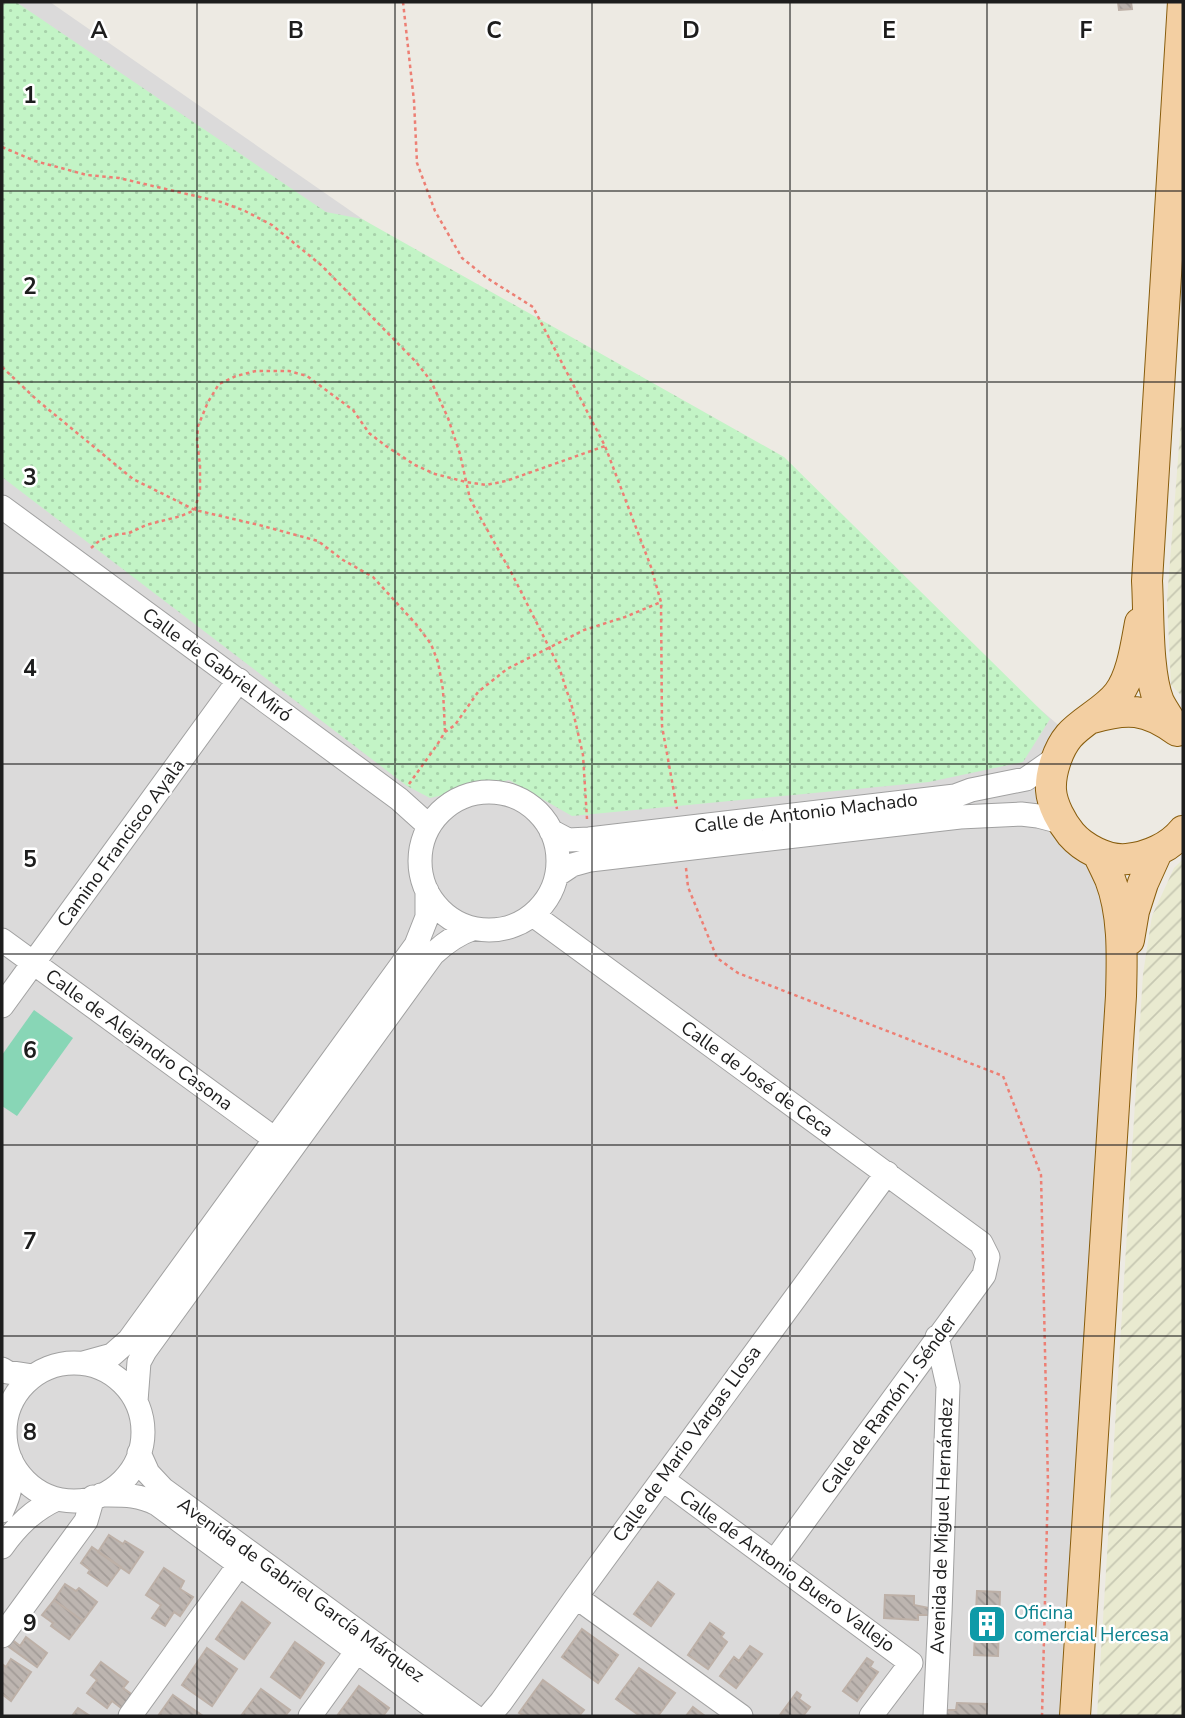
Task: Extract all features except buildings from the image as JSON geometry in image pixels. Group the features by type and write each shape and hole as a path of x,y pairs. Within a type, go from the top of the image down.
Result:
{"main road":[{"path":"1182,2 1147,581 1135,651 1127,675 1118,694 1070,735 1056,758 1051,791 1061,822 1078,842 1098,854 1126,859 1157,852 1183,831"},
{"path":"1147,581 1154,678 1159,701 1180,735"},
{"path":"1092,718 1116,711 1143,712 1159,718 1180,735"},
{"path":"1121,996 1134,911 1157,852"},
{"path":"1075,1716 1121,996 1119,916 1111,881 1098,854"}],"street":[{"name":"Calle de Gabriel Miró","path":"2,508 399,799 429,826"},
{"name":"Camino Francisco Ayala","path":"2,1006 239,680"},
{"name":"Calle de Antonio Machado","path":"551,831 568,840 589,839 955,796 971,790 1026,779 1056,758"},
{"path":"498,793 523,801 536,810 551,831 557,847 557,875 552,889 533,915 517,925 488,931 472,929 451,919 433,903 426,891 421,875 420,851 429,826 448,806 474,794 498,793"},
{"name":"Calle de Antonio Machado","path":"557,875 572,864 590,860 960,817 1021,814 1061,822"},
{"path":"426,891 426,917 416,944 129,1340 112,1354 83,1363 59,1364 33,1376 14,1396 3,1414 5,1445 18,1474 36,1490 57,1499 73,1501 97,1496 120,1484 137,1460 142,1440 141,1418 136,1401 139,1362 145,1351 433,954 446,942 472,929"},
{"name":"Calle de José de Ceca","path":"533,915 981,1243"},
{"name":"Calle de Alejandro Casona","path":"2,940 275,1139"},
{"name":"Calle de Mario Vargas Llosa","path":"489,1716 887,1173"},
{"name":"Calle de Ramón J. Sénder","path":"774,1562 984,1275 988,1257 981,1243"},
{"name":"Avenida de Miguel Hernández","path":"934,1716 948,1386 937,1337"},
{"path":"83,1363 107,1371 120,1381 136,1401"},
{"path":"2,1369 33,1376"},
{"name":"Avenida de Gabriel García Márquez","path":"139,1453 148,1473 163,1489 474,1716"},
{"path":"2,1511 12,1482 11,1460"},
{"name":"Calle de Antonio Buero Vallejo","path":"662,1479 911,1663"},
{"path":"2,1636 86,1521 97,1496"},
{"name":"Avenida de Gabriel García Márquez","path":"97,1496 144,1497 157,1504 445,1716"},
{"path":"2,1548 16,1528 57,1499"},
{"path":"130,1716 239,1565"},
{"path":"576,1597 741,1716"},
{"path":"310,1716 357,1651"},
{"path":"871,1716 911,1663 936,1662"}],"path":[{"path":"403,2 414,101 417,163 435,211 462,258 533,307 604,446 651,567 661,602 662,726 680,828"},
{"path":"2,147 35,161 87,175 119,178 220,202 272,225 321,265 431,381 448,418 460,454 470,499 559,667 583,755 589,839"},
{"path":"2,367 37,400 133,479 195,510 318,541 343,560 373,577 431,643 438,662 443,691 445,732"},
{"path":"195,510 201,489 198,426 208,401 219,384 256,371 289,371 307,376 353,410 369,433 415,466 466,482 486,485 506,481 604,446"},
{"path":"86,553 99,541 113,535 129,533 195,510"},
{"path":"399,799 445,732 455,725 478,692 507,669 584,630 661,602"}],"shaded area":[{"path":"2,2 50,2 918,605 1070,735 1051,791 1119,916 1075,1716 2,1716"}],"green space":[{"path":"2,2 16,2 326,212 362,219 784,457 1050,719 1023,762 929,782 572,816 509,780 430,798 407,786 2,477"},
{"path":"1183,395 1183,697 1171,685 1167,600"},
{"path":"1183,859 1183,1716 1097,1716 1143,974 1152,916 1174,868"},
{"path":"34,1010 73,1038 17,1116 2,1106 2,1055"}],"place":[{"name":"Oficina comercial Hercesa","path":"987,1624"}]}
